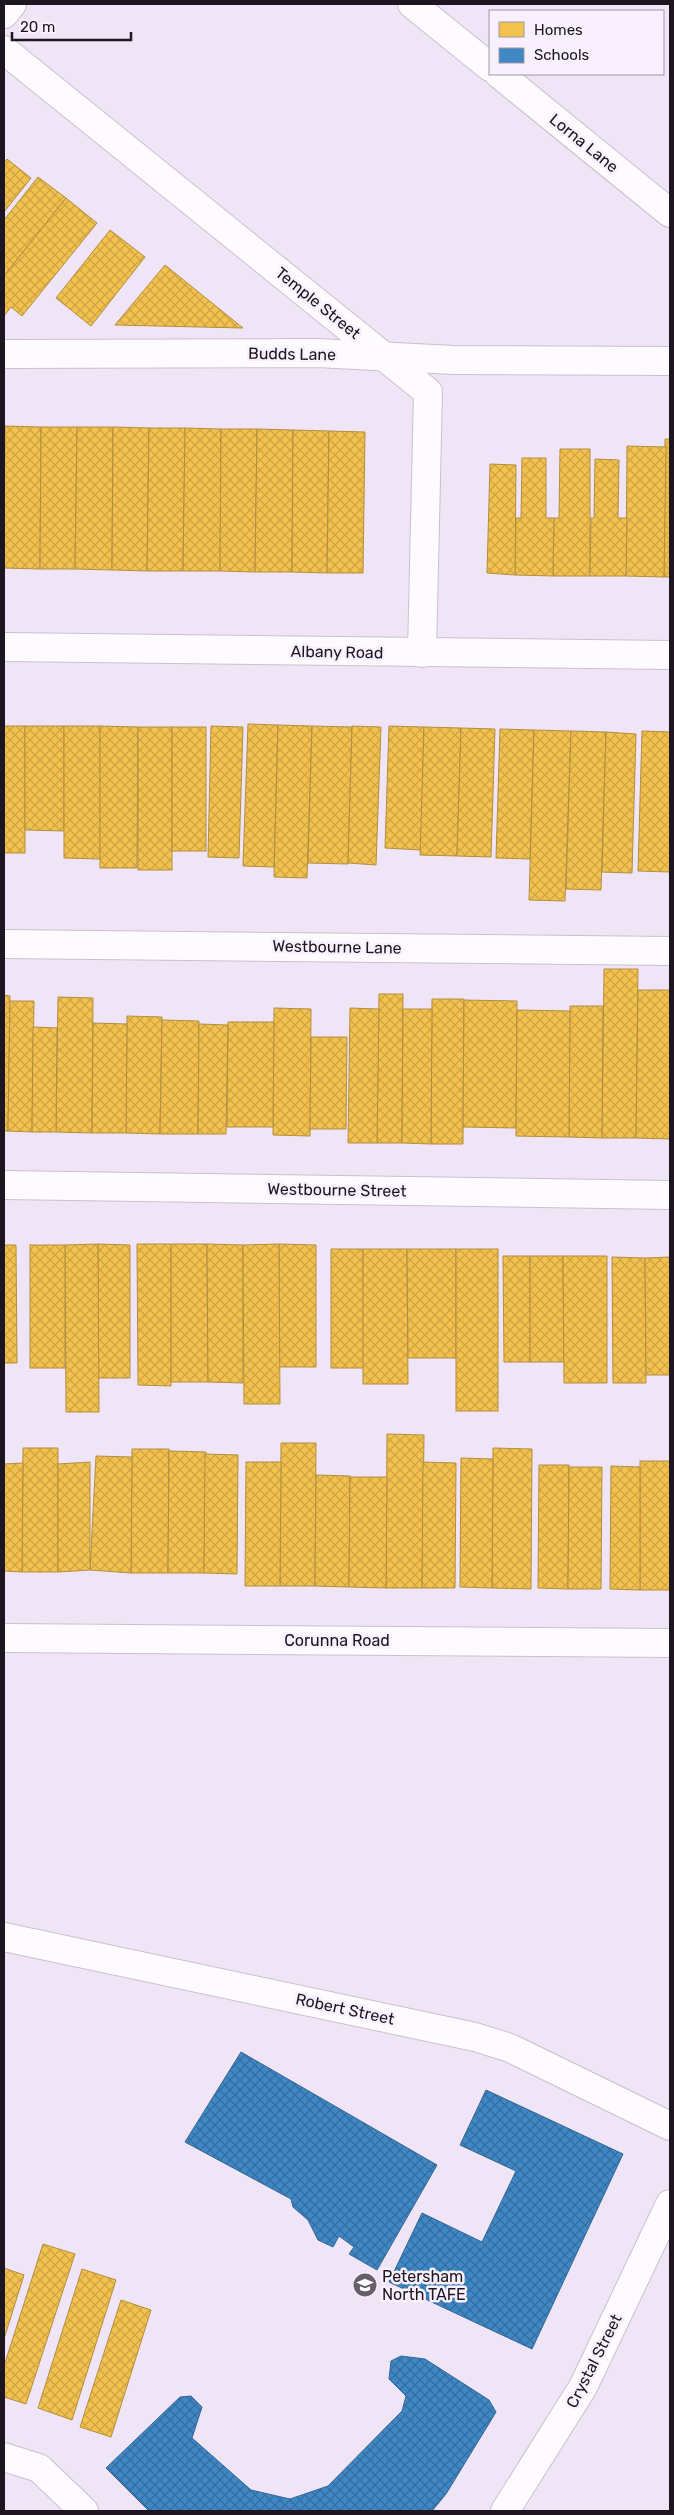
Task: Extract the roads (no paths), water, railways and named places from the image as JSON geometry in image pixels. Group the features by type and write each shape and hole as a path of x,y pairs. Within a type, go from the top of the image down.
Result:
{"street":[{"path":"4,14 12,4"},
{"path":"412,4 489,66"},
{"name":"Temple Street","path":"4,50 428,392 422,653"},
{"name":"Lorna Lane","path":"500,75 670,213"},
{"name":"Budds Lane","path":"4,354 317,353 453,360 670,361"},
{"name":"Albany Road","path":"4,647 670,655"},
{"name":"Westbourne Lane","path":"4,944 670,951"},
{"name":"Westbourne Street","path":"4,1186 670,1195"},
{"name":"Corunna Road","path":"4,1638 670,1643"},
{"name":"Robert Street","path":"4,1937 475,2036 510,2048 670,2126"},
{"name":"Crystal Street","path":"505,2511 584,2387 670,2205"},
{"path":"4,2457 39,2468 84,2511"}],"place":[{"name":"Petersham North TAFE","path":"365,2285"}]}
